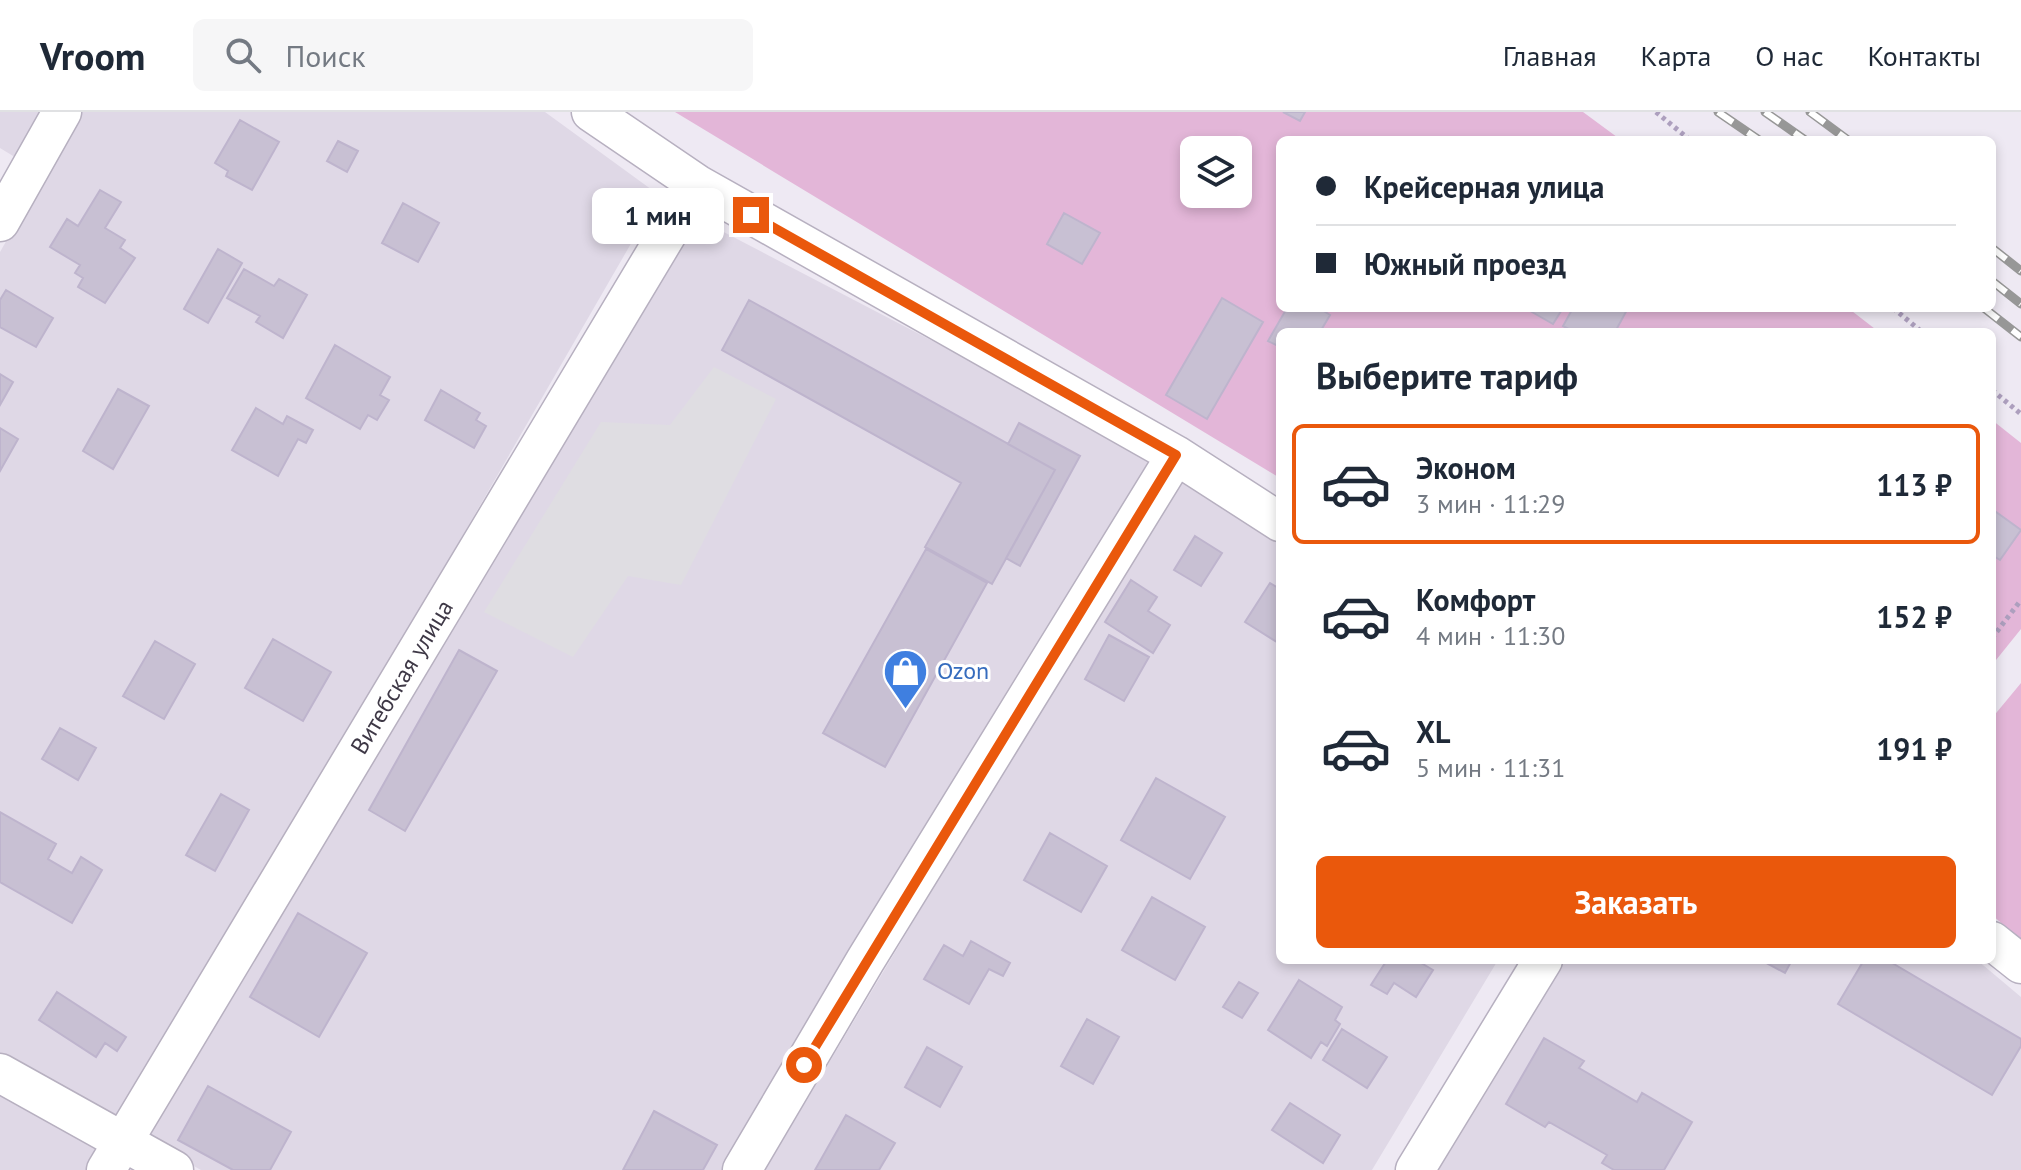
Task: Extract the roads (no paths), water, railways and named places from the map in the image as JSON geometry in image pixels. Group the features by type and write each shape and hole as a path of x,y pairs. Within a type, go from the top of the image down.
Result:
{"street":[{"path":"0,222 14,166 62,112"},
{"path":"591,112 697,184 1176,455 1276,519"},
{"name":"Витебская улица","path":"114,1155 697,184"},
{"path":"742,1170 865,961 1176,455"},
{"path":"1996,944 2021,964"},
{"path":"1415,1170 1541,964"},
{"path":"0,1073 114,1155 174,1170"}],"railway":[{"path":"1718,112 1753,136"},
{"path":"1765,112 1799,136"},
{"path":"1810,112 1843,136"},
{"path":"1996,251 2021,271"},
{"path":"1996,284 2021,304"},
{"path":"1989,312 2021,337"}],"place":[{"name":"Ozon","path":"906,710"}]}
